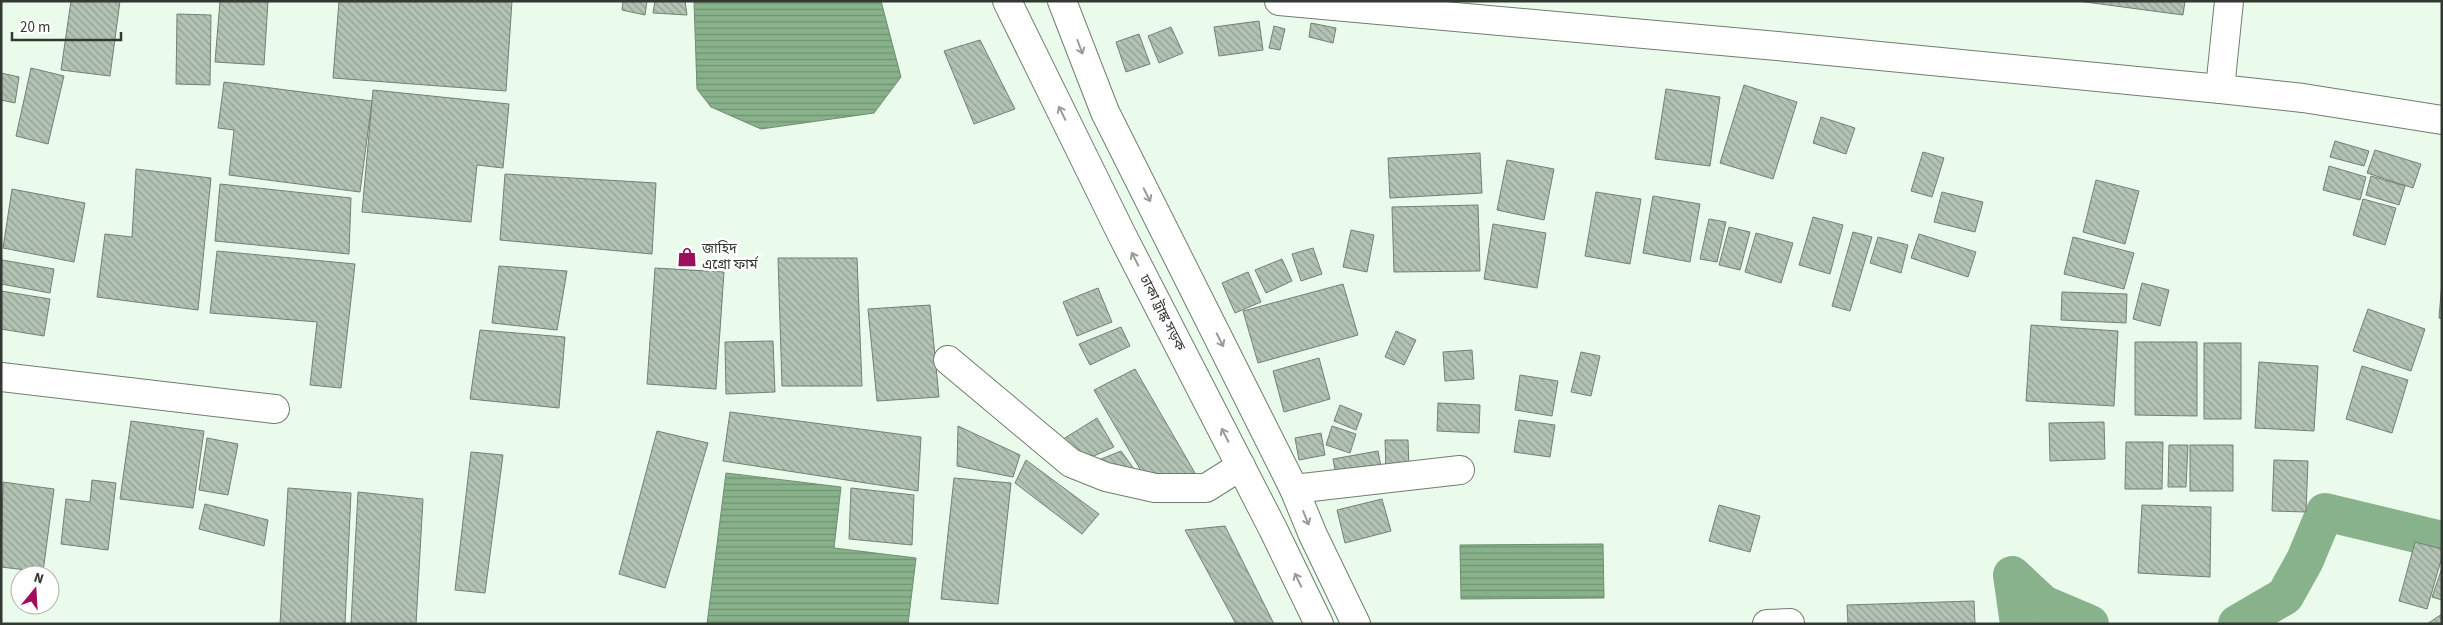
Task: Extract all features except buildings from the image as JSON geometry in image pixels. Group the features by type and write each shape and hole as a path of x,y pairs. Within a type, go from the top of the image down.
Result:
{"main road":[{"name":"ঢাকা ট্রাঙ্ক সড়ক","path":"1007,1 1122,235 1241,466 1319,624"},
{"path":"1062,1 1106,112 1294,489 1313,535 1356,624"},
{"path":"1279,1 1448,9 2304,98 2442,120"},
{"path":"2220,89 2229,1"},
{"path":"948,360 1071,464 1106,477 1156,488 1206,488 1241,466"},
{"path":"1,377 275,409"},
{"path":"1294,489 1460,470"},
{"path":"1767,624 1790,623"}],"shaded area":[{"path":"694,1 881,1 901,77 874,113 761,129 711,107 697,89"},
{"path":"726,473 841,487 834,548 916,558 908,624 707,624"},
{"path":"1603,544 1604,598 1461,599 1460,545"}],"waterway":[{"path":"2237,624 2285,596 2305,560 2325,512 2442,540"},
{"path":"2019,624 2012,575 2043,604 2090,624"}],"place":[{"name":"জাহিদ এগ্রো ফার্ম","path":"687,257"}]}
